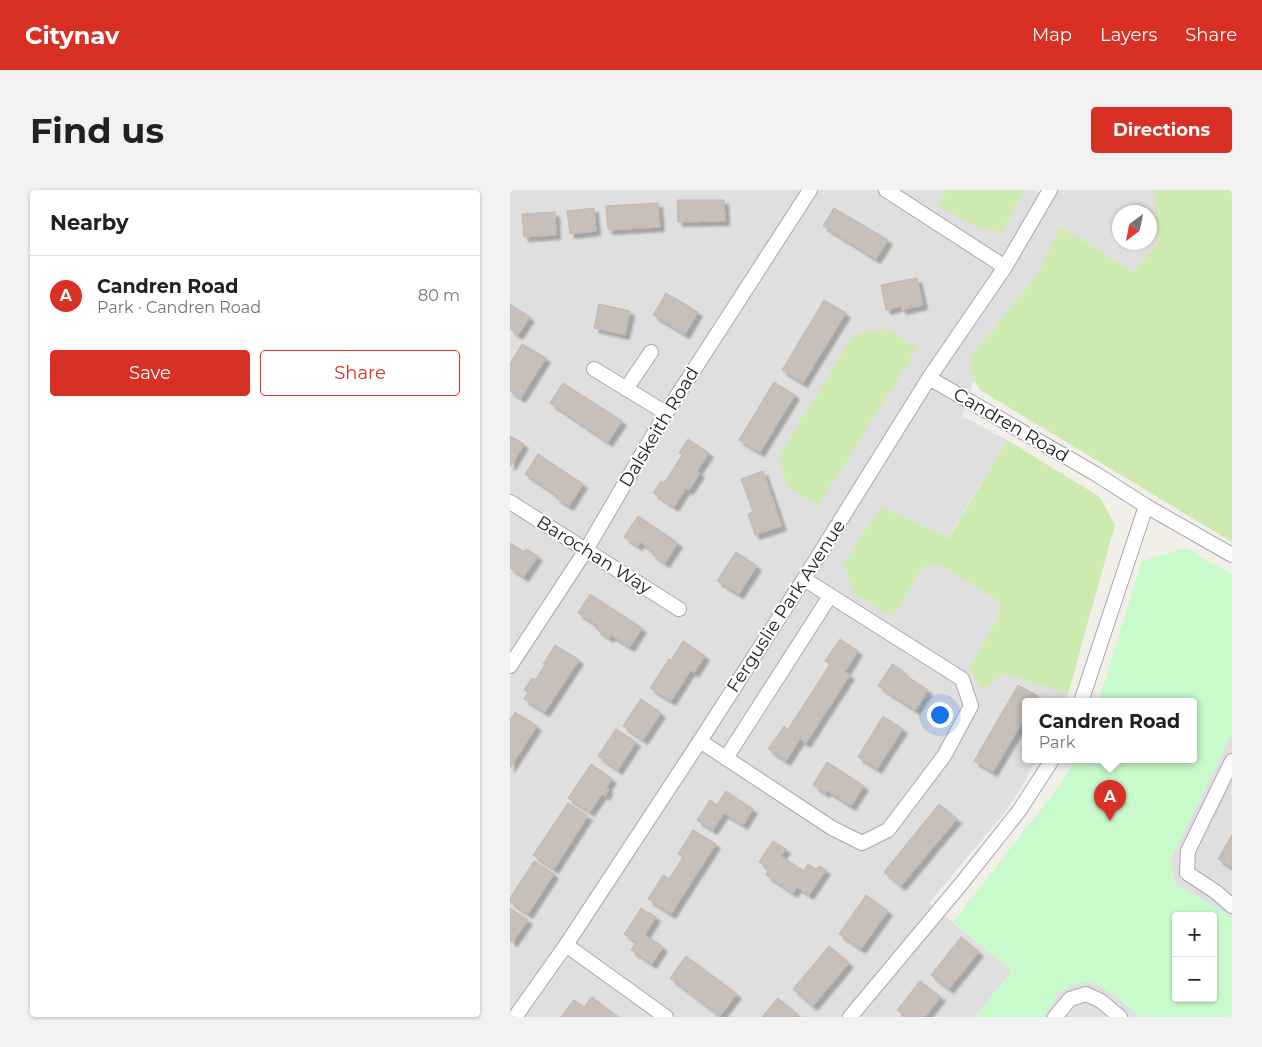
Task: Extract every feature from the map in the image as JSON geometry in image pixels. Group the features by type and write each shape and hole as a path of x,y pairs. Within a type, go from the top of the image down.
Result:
{"street":[{"name":"Dalskeith Road","path":"510,666 586,550 666,413 810,190"},
{"path":"886,190 1005,267"},
{"name":"Ferguslie Park Avenue","path":"515,1017 566,945 700,741 804,579 929,378 1005,267 1050,190"},
{"path":"626,389 651,352"},
{"path":"594,369 666,413"},
{"name":"Candren Road","path":"929,378 1232,555"},
{"name":"Barochan Way","path":"510,502 679,609"},
{"path":"1083,698 1146,506"},
{"path":"700,741 832,828 862,843 888,830 944,756 971,706 962,680 804,579"},
{"path":"726,758 830,596"},
{"path":"1232,761 1188,850 1187,873 1216,892 1232,906"},
{"path":"850,1017 1018,811 1050,763"},
{"path":"566,945 666,1017"},
{"path":"1055,1017 1070,999 1086,994 1101,1001 1120,1017"}],"shaded area":[{"path":"510,190 946,190 938,205 1002,233 1024,190 1034,190 1048,197 1052,190 1151,190 1155,192 1155,205 1112,205 1112,250 1152,250 1134,272 1060,226 1038,273 970,358 974,380 962,416 1007,440 948,538 881,508 892,617 923,568 935,562 1000,602 998,618 969,668 982,689 1005,674 1068,694 1066,698 1022,698 1022,763 1034,763 1006,811 929,903 1012,971 975,1017 510,1017"},
{"path":"1232,732 1232,919 1224,912 1175,884 1170,862"},
{"path":"1080,982 1095,983 1113,994 1140,1017 1043,1017 1060,992"}],"green space":[{"path":"946,190 1024,190 1002,233 974,226 938,206"},
{"path":"1151,190 1232,190 1232,542 980,390 974,380 970,358 1038,273 1060,226 1134,272 1152,250 1157,250 1159,241 1157,233 1157,205 1155,205 1155,192"},
{"path":"888,328 917,349 818,506 787,487 779,456 853,335"},
{"path":"1007,440 1100,497 1115,525 1068,694 1005,674 982,690 969,668 998,618 1000,602 935,562 923,568 892,617 853,593 844,563 881,507 949,538"},
{"path":"1186,548 1232,574 1232,732 1170,862 1175,884 1224,912 1232,919 1232,1017 1140,1017 1113,994 1095,983 1080,982 1060,992 1043,1017 975,1017 1012,971 953,922 1063,781 1072,763 1197,763 1197,698 1099,698 1142,561"}],"building":[{"path":"677,200 724,200 725,221 678,222"},
{"path":"658,203 660,227 608,230 606,206"},
{"path":"594,208 596,231 570,234 567,211"},
{"path":"834,208 888,240 876,259 823,226"},
{"path":"555,212 556,235 524,237 522,214"},
{"path":"917,278 923,305 902,310 901,306 886,310 881,285"},
{"path":"666,293 698,312 685,334 653,315"},
{"path":"824,300 846,313 803,383 782,370"},
{"path":"510,304 530,317 518,335 510,329"},
{"path":"599,304 630,311 625,335 594,328"},
{"path":"522,344 546,358 521,398 510,391 510,364"},
{"path":"774,382 795,395 760,452 739,440"},
{"path":"563,383 622,421 608,442 550,403"},
{"path":"510,436 524,444 511,466 510,465"},
{"path":"688,439 709,453 697,471 700,473 689,490 686,488 674,507 653,493 661,481 664,483 682,455 679,453"},
{"path":"538,454 583,484 569,506 556,498 558,496 525,474"},
{"path":"763,471 782,526 755,535 748,514 753,512 741,479"},
{"path":"638,516 678,543 665,563 640,542 638,546 624,537"},
{"path":"510,543 524,552 526,549 538,556 524,577 510,568"},
{"path":"736,552 757,566 739,594 717,581"},
{"path":"590,594 642,628 630,647 611,635 609,638 596,629 598,626 578,613"},
{"path":"840,639 858,651 845,672 850,675 806,743 800,739 786,761 768,749 784,726 788,729 830,664 825,661"},
{"path":"683,641 705,656 694,673 691,670 671,701 650,688"},
{"path":"555,645 579,660 545,712 524,699 528,692 524,690 532,678 535,680"},
{"path":"892,664 928,690 915,710 878,686"},
{"path":"1018,685 1038,696 1037,698 1022,698 1022,723 993,772 974,761"},
{"path":"641,699 661,713 643,740 623,726"},
{"path":"515,712 537,726 510,768 510,717 512,718"},
{"path":"883,716 903,729 877,769 858,757"},
{"path":"616,729 636,742 618,770 598,756"},
{"path":"827,762 864,786 851,806 826,790 825,793 813,785"},
{"path":"591,764 612,779 606,788 609,789 605,796 602,794 590,812 568,798"},
{"path":"726,791 753,809 743,825 724,813 713,830 697,820 710,800 717,805"},
{"path":"568,803 588,816 554,869 533,855"},
{"path":"939,804 957,819 901,886 884,872"},
{"path":"693,830 716,844 671,914 648,899 663,875 669,879 683,857 678,854"},
{"path":"1232,835 1232,868 1218,859"},
{"path":"773,841 786,849 781,856 804,871 808,864 816,869 819,866 826,870 809,895 797,887 793,893 766,875 769,869 759,862"},
{"path":"534,861 554,874 528,914 510,902 510,898"},
{"path":"866,895 888,911 861,949 839,934"},
{"path":"510,908 528,920 513,942 510,941"},
{"path":"641,908 656,917 645,935 663,947 652,964 631,950 636,942 624,934"},
{"path":"961,937 979,952 949,989 931,975"},
{"path":"829,946 849,963 813,1006 793,989"},
{"path":"686,956 737,994 720,1016 670,978"},
{"path":"920,981 941,997 925,1017 906,1017 897,1010"},
{"path":"592,997 617,1016 561,1017 574,1000 584,1007"},
{"path":"778,998 797,1014 795,1017 762,1017"}],"place":[{"name":"Candren Road","path":"1110,821"}]}
